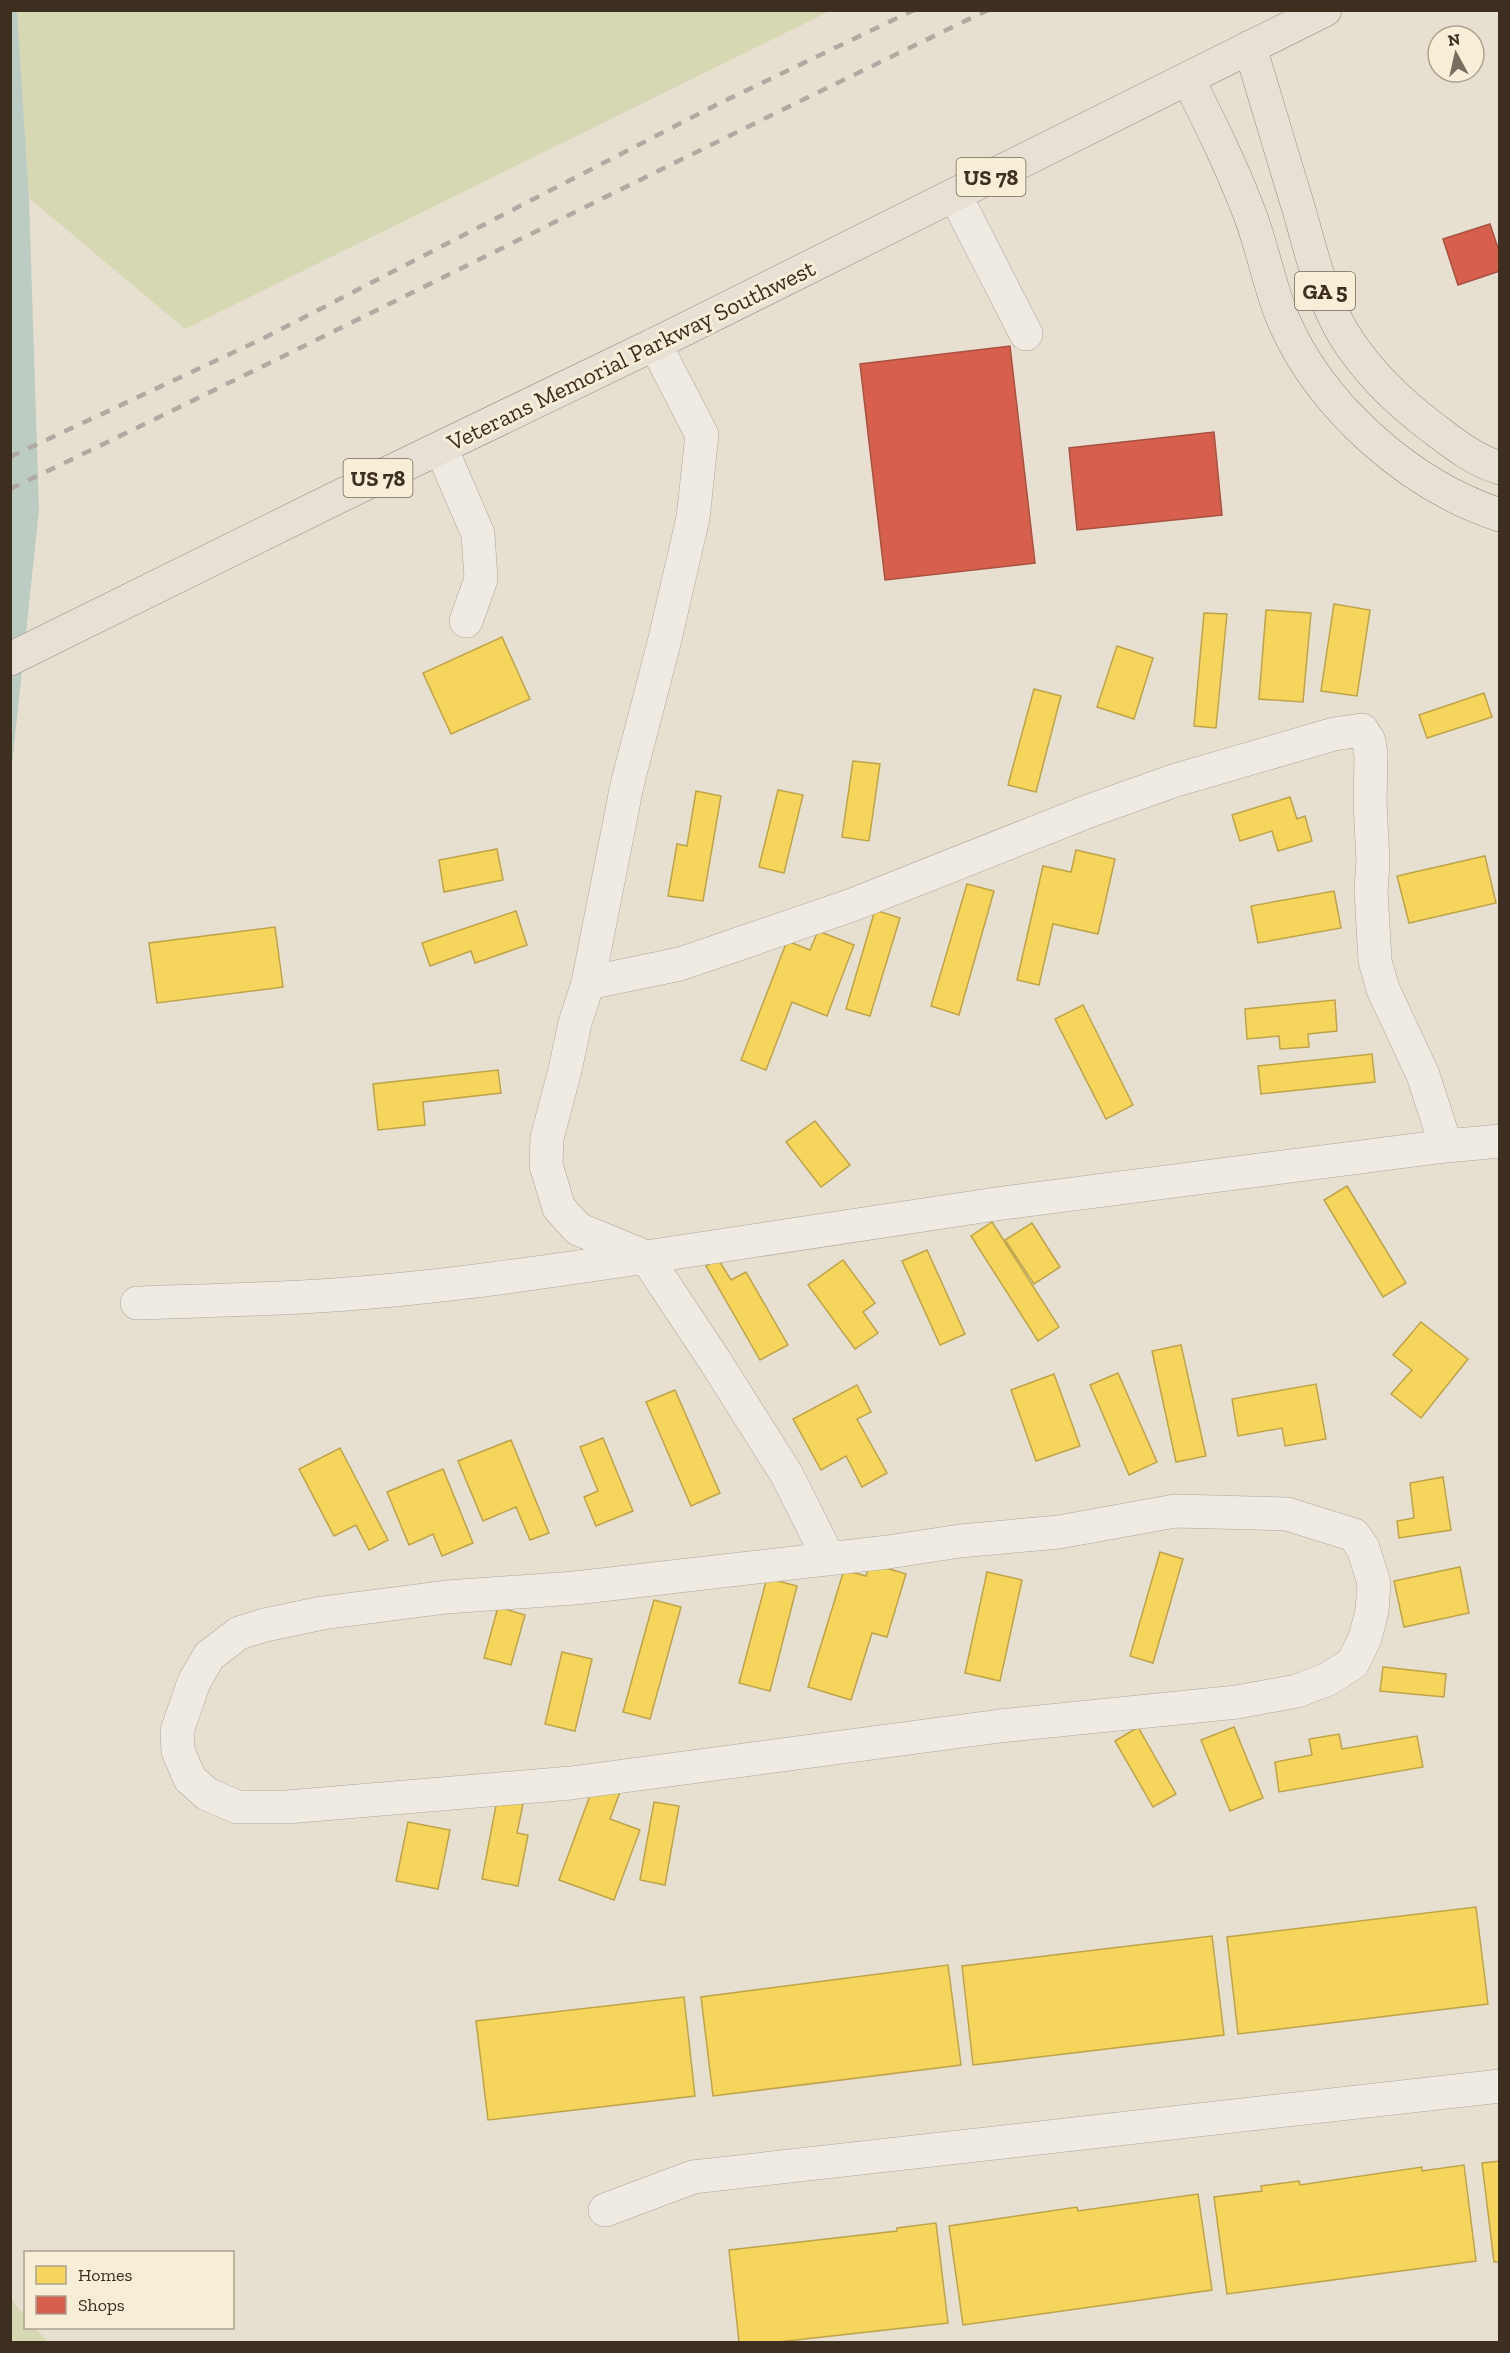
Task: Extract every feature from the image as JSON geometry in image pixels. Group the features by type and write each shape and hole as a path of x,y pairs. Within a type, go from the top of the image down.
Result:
{"main road":[{"name":"US 78","path":"1250,48 1325,10"},
{"name":"Veterans Memorial Parkway Southwest","path":"10,659 655,344 1250,48"},
{"name":"GA 5","path":"1250,48 1316,266 1342,331 1381,385 1408,409 1462,450 1500,468"},
{"path":"1188,79 1227,158 1248,210 1283,320 1303,358 1338,404 1391,457 1456,499 1500,515"}],"street":[{"path":"955,195 1026,334"},
{"path":"655,344 702,435 693,518 664,643 627,785 588,983 575,1023 566,1070 547,1138 546,1165 559,1208 578,1229 646,1257 715,1360 787,1475 828,1557"},
{"path":"441,448 477,534 481,579 466,621"},
{"path":"588,983 680,964 852,905 1089,811 1173,781 1334,734 1362,730 1369,741 1371,756 1370,801 1373,862 1371,890 1375,961 1383,989 1423,1075 1446,1146"},
{"path":"137,1303 303,1297 420,1287 539,1273 996,1204 1500,1141"},
{"path":"1175,1512 1287,1514 1354,1535 1364,1548 1370,1564 1374,1583 1372,1611 1365,1638 1353,1663 1328,1679 1297,1691 1238,1702 1000,1726 572,1783 287,1807 237,1806 207,1794 190,1779 178,1751 177,1731 194,1682 209,1656 239,1633 265,1625 322,1614 447,1597 575,1588 828,1557 1059,1532 1175,1512"},
{"path":"605,2210 693,2177 1500,2086"}],"green space":[{"path":"17,11 830,11 185,329 29,198"},
{"path":"11,2299 24,2315 24,2329 36,2329 48,2342 11,2342"}],"shaded area":[{"path":"17,10 29,198 39,510 11,774 10,11"}],"building: Homes":[{"path":"1334,604 1370,610 1357,696 1321,691"},
{"path":"1266,610 1311,613 1303,702 1259,699"},
{"path":"1204,613 1227,614 1216,728 1194,726"},
{"path":"502,637 530,699 451,734 423,673"},
{"path":"1117,646 1153,658 1134,719 1097,707"},
{"path":"1034,689 1061,696 1036,792 1008,785"},
{"path":"1484,693 1492,717 1427,738 1419,715"},
{"path":"853,761 880,764 869,841 842,837"},
{"path":"778,790 803,795 784,873 759,867"},
{"path":"696,791 721,796 703,901 668,896 677,844 687,846"},
{"path":"1290,797 1297,819 1305,816 1312,841 1278,851 1272,831 1240,841 1232,815"},
{"path":"497,849 503,880 444,892 439,860"},
{"path":"1076,850 1115,859 1098,934 1053,924 1039,985 1017,980 1043,866 1071,872"},
{"path":"1485,856 1496,903 1409,923 1397,876"},
{"path":"967,884 994,891 959,1015 931,1006"},
{"path":"1334,891 1341,928 1258,943 1251,906"},
{"path":"875,910 900,918 870,1016 846,1009"},
{"path":"516,911 527,945 475,963 471,951 430,966 422,943"},
{"path":"275,927 283,987 157,1003 149,943"},
{"path":"818,931 854,945 827,1016 792,1002 766,1070 741,1060 787,941 810,950"},
{"path":"1335,1000 1337,1031 1308,1034 1309,1047 1280,1049 1279,1036 1247,1039 1245,1009"},
{"path":"1083,1005 1133,1105 1106,1119 1055,1019"},
{"path":"1372,1054 1375,1082 1261,1094 1258,1066"},
{"path":"498,1070 501,1093 423,1102 425,1125 378,1130 373,1084"},
{"path":"815,1121 850,1165 821,1187 786,1142"},
{"path":"1347,1186 1406,1283 1383,1297 1324,1200"},
{"path":"992,1222 1059,1327 1038,1341 971,1236"},
{"path":"1032,1223 1060,1267 1034,1284 1005,1240"},
{"path":"927,1250 965,1334 940,1345 902,1261"},
{"path":"718,1259 731,1280 746,1272 788,1345 760,1360 706,1266"},
{"path":"843,1260 875,1303 863,1312 878,1333 855,1349 808,1285"},
{"path":"1421,1322 1468,1359 1421,1418 1391,1394 1412,1370 1393,1355"},
{"path":"1181,1345 1206,1456 1176,1462 1152,1351"},
{"path":"1118,1373 1157,1462 1129,1475 1090,1385"},
{"path":"1054,1374 1080,1446 1036,1461 1011,1390"},
{"path":"1316,1384 1326,1439 1285,1446 1282,1428 1238,1436 1232,1399"},
{"path":"857,1385 871,1412 857,1419 887,1473 862,1487 846,1456 821,1470 793,1419"},
{"path":"675,1390 720,1493 691,1506 646,1402"},
{"path":"603,1438 633,1511 596,1526 584,1497 598,1491 580,1447"},
{"path":"511,1440 549,1533 530,1540 516,1507 483,1521 458,1461"},
{"path":"340,1448 388,1540 369,1550 356,1525 334,1536 299,1469"},
{"path":"443,1469 473,1543 442,1556 433,1534 409,1545 387,1492"},
{"path":"1443,1477 1451,1530 1399,1538 1397,1521 1414,1518 1410,1483"},
{"path":"1160,1552 1183,1559 1153,1663 1130,1656"},
{"path":"870,1563 906,1574 887,1637 872,1633 851,1700 808,1687 844,1570 866,1576"},
{"path":"1460,1567 1469,1613 1404,1627 1394,1581"},
{"path":"987,1572 1022,1580 1000,1681 965,1673"},
{"path":"767,1578 797,1586 770,1691 739,1683"},
{"path":"654,1600 681,1607 650,1719 623,1712"},
{"path":"498,1607 525,1615 511,1665 484,1658"},
{"path":"562,1652 592,1659 575,1731 545,1724"},
{"path":"1383,1667 1446,1674 1444,1697 1380,1691"},
{"path":"1138,1727 1176,1794 1153,1807 1115,1741"},
{"path":"1234,1727 1263,1798 1230,1811 1201,1740"},
{"path":"1339,1734 1342,1749 1417,1736 1423,1767 1279,1792 1275,1762 1312,1755 1309,1739"},
{"path":"595,1782 620,1792 610,1819 640,1830 614,1900 559,1880"},
{"path":"498,1795 524,1799 517,1833 528,1835 518,1886 482,1879"},
{"path":"654,1802 679,1806 665,1885 640,1880"},
{"path":"408,1822 450,1830 438,1889 396,1881"},
{"path":"1476,1907 1488,2004 1238,2034 1227,1937"},
{"path":"1212,1936 1224,2035 973,2065 962,1966"},
{"path":"948,1965 961,2065 713,2096 701,1997"},
{"path":"684,1997 695,2096 488,2120 476,2021"},
{"path":"1500,2161 1500,2262 1494,2262 1482,2163"},
{"path":"1464,2165 1476,2261 1227,2294 1214,2197 1262,2191 1261,2186 1299,2181 1300,2185 1422,2167 1422,2171"},
{"path":"1198,2194 1212,2290 963,2325 949,2226 1077,2207 1078,2211"},
{"path":"936,2223 948,2323 778,2342 739,2342 729,2250 897,2231 897,2228"}],"building: Shops":[{"path":"1490,224 1500,254 1500,271 1458,285 1443,239"},
{"path":"1010,346 1035,563 885,580 860,364"},
{"path":"1214,432 1222,515 1077,530 1069,448"}],"railway":[{"path":"10,457 262,339 716,105 914,10"},
{"path":"10,489 988,10"}]}
